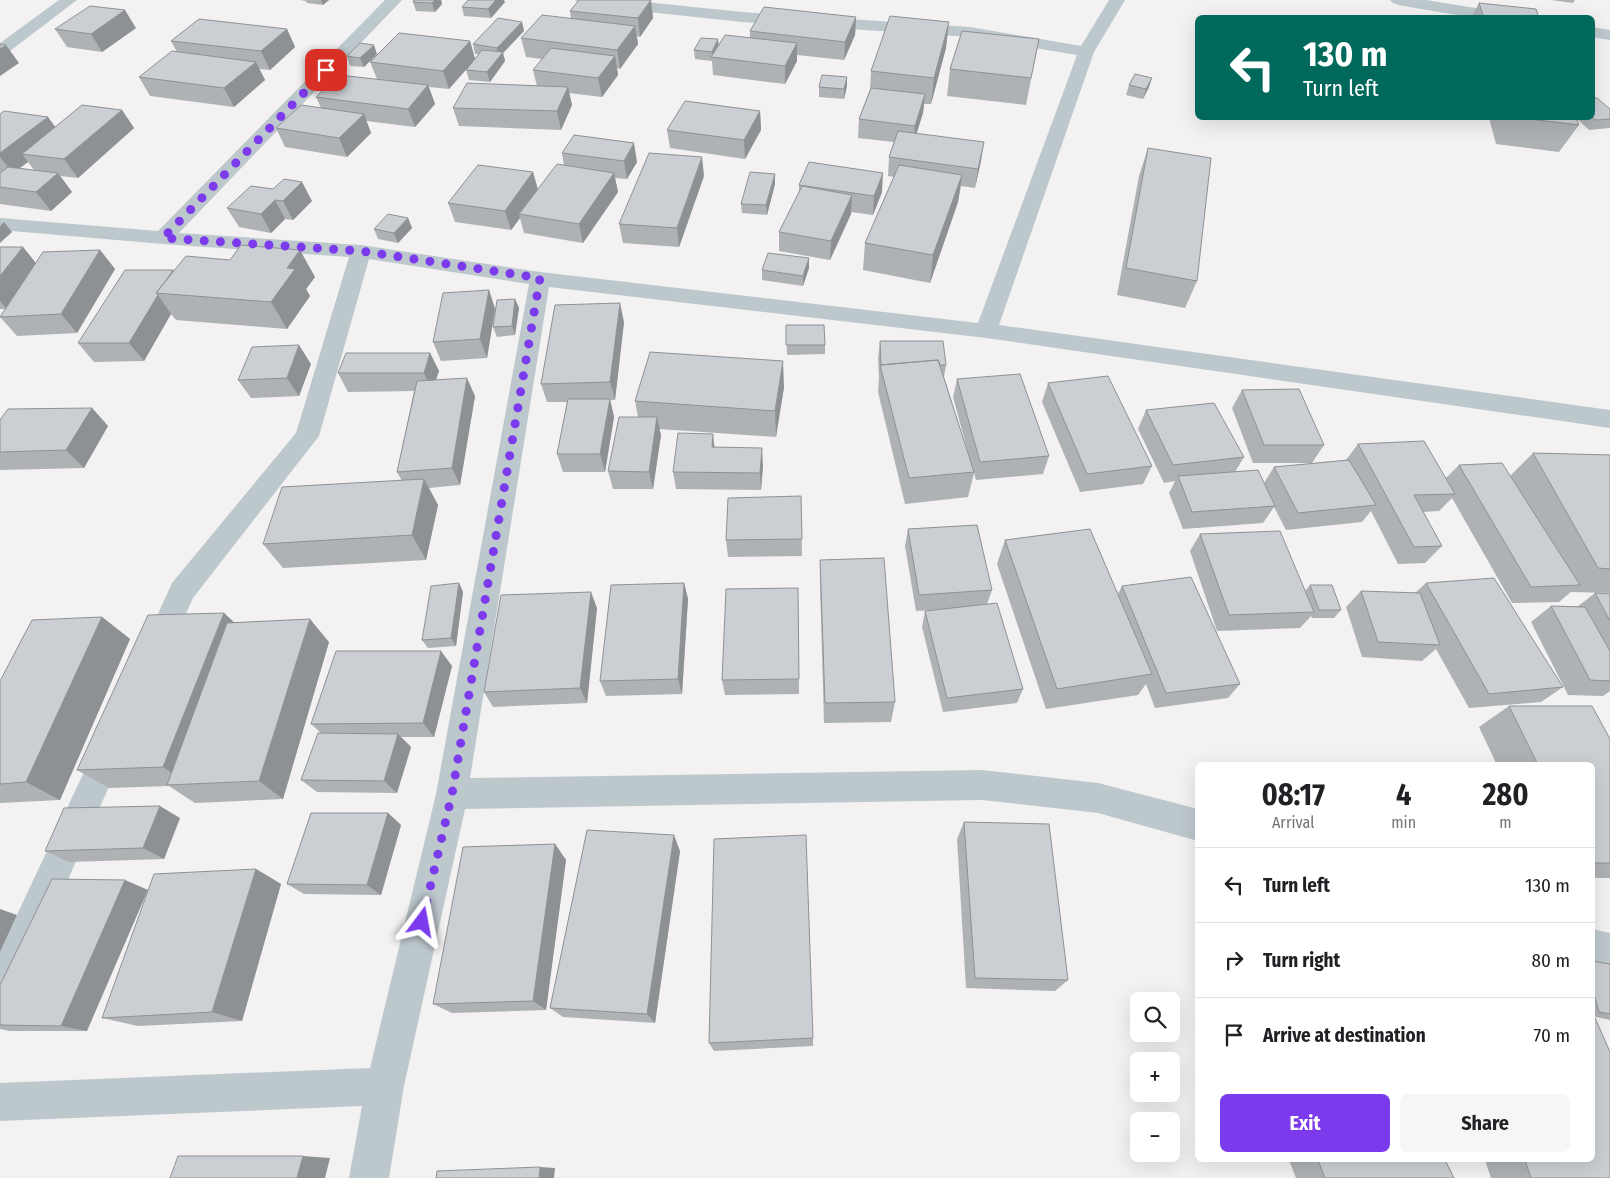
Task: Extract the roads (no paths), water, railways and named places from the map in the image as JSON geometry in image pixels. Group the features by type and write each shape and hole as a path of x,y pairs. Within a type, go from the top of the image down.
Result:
{"street":[{"path":"0,51 69,0"},
{"path":"163,238 394,0"},
{"path":"583,0 742,17 970,32 1086,52"},
{"path":"986,331 1086,52 1117,0"},
{"path":"1398,0 1488,15"},
{"path":"1595,32 1610,35"},
{"path":"0,224 163,238 361,251 540,278 986,331 1610,419"},
{"path":"146,671 182,590 307,436 361,251"},
{"path":"369,1178 385,1086 452,794 540,278"},
{"path":"0,991 122,724"},
{"path":"452,794 982,785 1098,798 1195,824"},
{"path":"1595,947 1610,952"},
{"path":"0,1102 385,1086"}]}
